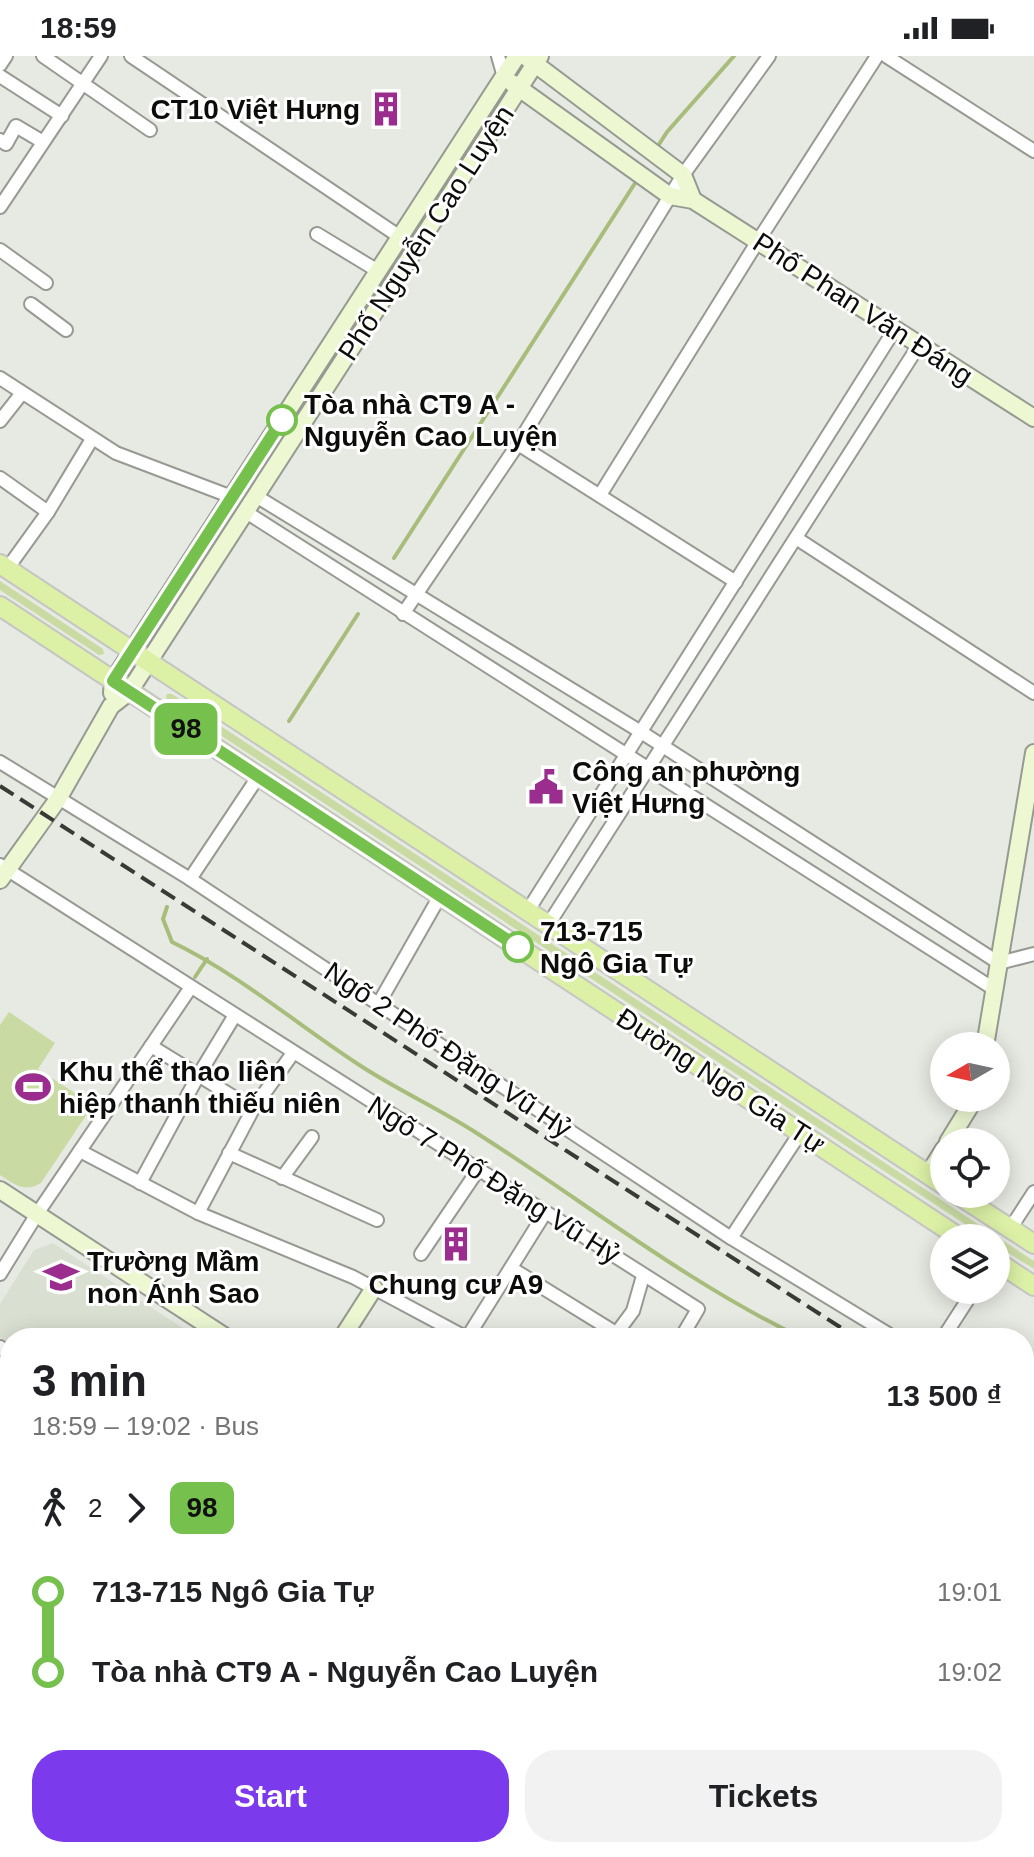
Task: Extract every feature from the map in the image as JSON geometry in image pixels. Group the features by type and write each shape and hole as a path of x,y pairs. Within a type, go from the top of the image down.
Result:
{"main road":[{"name":"Đường Ngô Gia Tự","path":"4,567 930,1176"},
{"name":"Đường Ngô Gia Tự","path":"0,606 939,1224"},
{"path":"978,1208 1002,1224"},
{"path":"1010,1229 1034,1244"},
{"path":"1010,1270 1034,1286"}],"street":[{"path":"0,65 6,56"},
{"path":"43,56 150,130"},
{"path":"0,207 101,56"},
{"path":"131,56 400,237"},
{"path":"498,56 504,77"},
{"name":"Phố Nguyễn Cao Luyện","path":"113,681 517,56"},
{"path":"403,614 518,444 683,175 769,56"},
{"path":"600,495 877,56"},
{"path":"886,56 1034,151"},
{"path":"533,59 683,175 693,200"},
{"name":"Phố Nguyễn Cao Luyện","path":"111,706 129,692 519,88 533,59"},
{"path":"0,76 62,116"},
{"name":"Phố Phan Văn Đáng","path":"504,77 670,196 693,200 1034,418"},
{"path":"0,140 6,144 24,113"},
{"path":"16,126 43,142"},
{"path":"317,234 378,271"},
{"path":"0,250 46,283"},
{"path":"31,304 66,330"},
{"path":"527,912 895,329"},
{"path":"548,925 919,345"},
{"path":"0,378 92,439 132,460 232,497"},
{"path":"0,421 22,393"},
{"path":"4,567 48,512 92,439"},
{"path":"518,444 736,582"},
{"path":"0,478 48,512"},
{"path":"256,496 641,732 999,963 1034,954"},
{"path":"246,512 994,989"},
{"path":"796,538 1034,693"},
{"path":"2,872 58,799 111,706 113,681"},
{"path":"987,1032 1034,753"},
{"name":"Ngõ 2 Phố Đặng Vũ Hỷ","path":"0,762 190,879 731,1238 879,1328"},
{"path":"190,879 258,777"},
{"path":"584,823 606,835"},
{"name":"Ngõ 7 Phố Đặng Vũ Hỷ","path":"2,872 191,987 698,1309 687,1328"},
{"path":"379,1003 440,896"},
{"path":"0,1274 37,1214 191,987"},
{"path":"140,1183 235,1015"},
{"path":"151,1046 253,1109"},
{"path":"198,1213 253,1109 293,1053"},
{"path":"731,1238 800,1133"},
{"path":"282,1178 312,1137"},
{"path":"80,1151 198,1213 374,1288 448,1328"},
{"path":"229,1153 377,1220"},
{"path":"421,1254 478,1170"},
{"path":"0,1190 212,1328"},
{"path":"1010,1229 1034,1192"},
{"path":"473,1328 545,1213"},
{"path":"511,1268 602,1328"},
{"path":"620,1328 633,1311 643,1276"},
{"path":"348,1328 374,1288"},
{"path":"949,1328 965,1304"}],"shaded area":[{"name":"Trường Mầm non Ánh Sao","path":"53,1243 183,1328 0,1328 0,1304 34,1250"}],"green space":[{"path":"0,581 103,649 104,654 99,655 0,590"},
{"path":"167,694 172,694 930,1193 930,1201 170,702"},
{"name":"Khu thể thao liên hiệp thanh thiếu niên","path":"9,1012 55,1043 38,1069 93,1105 41,1183 25,1188 0,1175 0,1025"},
{"path":"940,1208 953,1208 978,1224 965,1224"},
{"path":"1010,1245 1034,1261 1034,1269 1010,1254"}],"waterway":[{"path":"656,149 667,132 734,56"},
{"path":"394,558 639,177"},
{"path":"289,721 358,614"},
{"path":"167,907 163,919 172,942 247,986 364,1068 516,1158 717,1292 782,1328"},
{"path":"195,977 207,959"}],"railway":[{"path":"0,786 841,1328"}],"bus line":[{"name":"98","path":"282,420 113,681 518,947"}],"place":[{"name":"CT10 Việt Hưng","path":"386,109"},
{"name":"Tòa nhà CT9 A - Nguyễn Cao Luyện","path":"282,420"},
{"name":"Công an phường Việt Hưng","path":"546,787"},
{"name":"713-715 Ngô Gia Tự","path":"518,947"},
{"name":"Khu thể thao liên hiệp thanh thiếu niên","path":"33,1087"},
{"name":"Chung cư A9","path":"456,1244"},
{"name":"Trường Mầm non Ánh Sao","path":"61,1277"}]}
